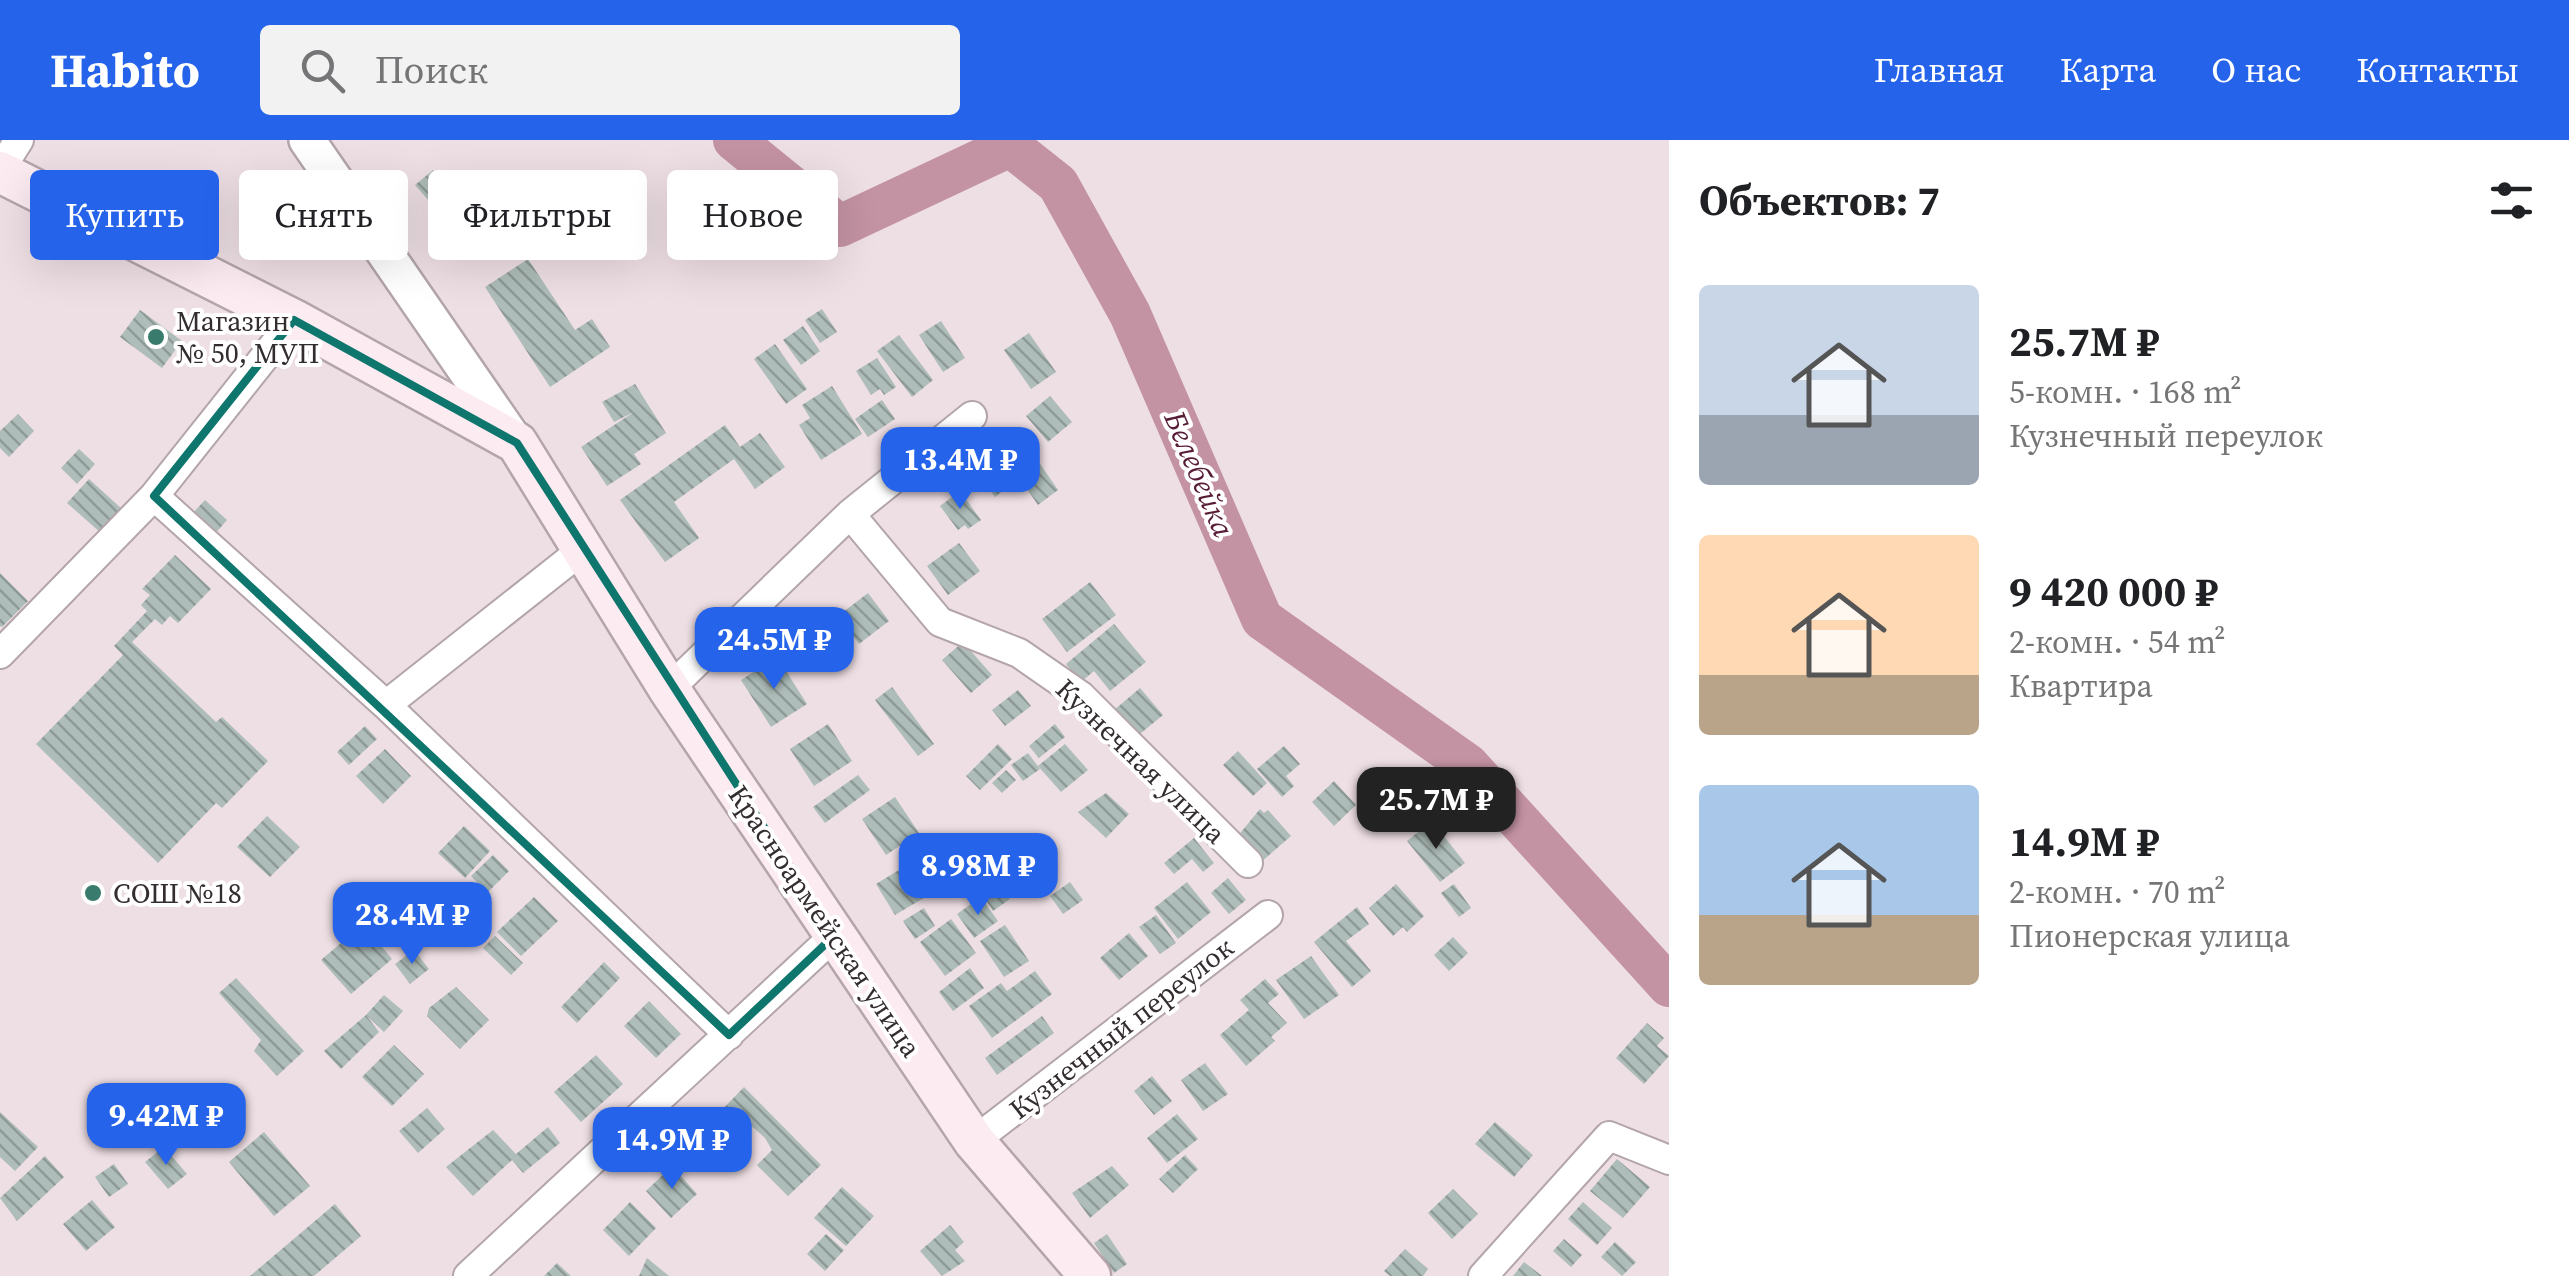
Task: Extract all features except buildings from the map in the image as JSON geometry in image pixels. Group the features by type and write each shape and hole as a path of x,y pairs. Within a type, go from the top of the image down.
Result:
{"main road":[{"name":"Красноармейская улица","path":"0,171 294,320 517,444 669,689 974,1141 1090,1276"}],"street":[{"name":"Красноармейская улица","path":"0,171 20,140"},
{"name":"Красноармейская улица","path":"307,140 517,444"},
{"path":"0,654 154,496 294,320"},
{"path":"669,689 850,514 972,416"},
{"path":"154,496 386,705 729,1035"},
{"name":"Кузнечная улица","path":"850,514 940,622 1019,653 1082,696 1248,863"},
{"path":"386,705 582,550"},
{"name":"Кузнечный переулок","path":"974,1141 1268,915"},
{"path":"468,1276 834,936"},
{"path":"1483,1276 1609,1136 1669,1160"}],"highlighted area":[{"path":"294,320 517,443 834,936 729,1035 154,496"}],"waterway":[{"name":"Белебейка","path":"734,140 840,226 1010,146 1058,184 1130,314 1262,619 1468,765 1669,986"}],"place":[{"name":"Магазин № 50, МУП","path":"156,337"},
{"name":"СОШ №18","path":"93,893"}]}
